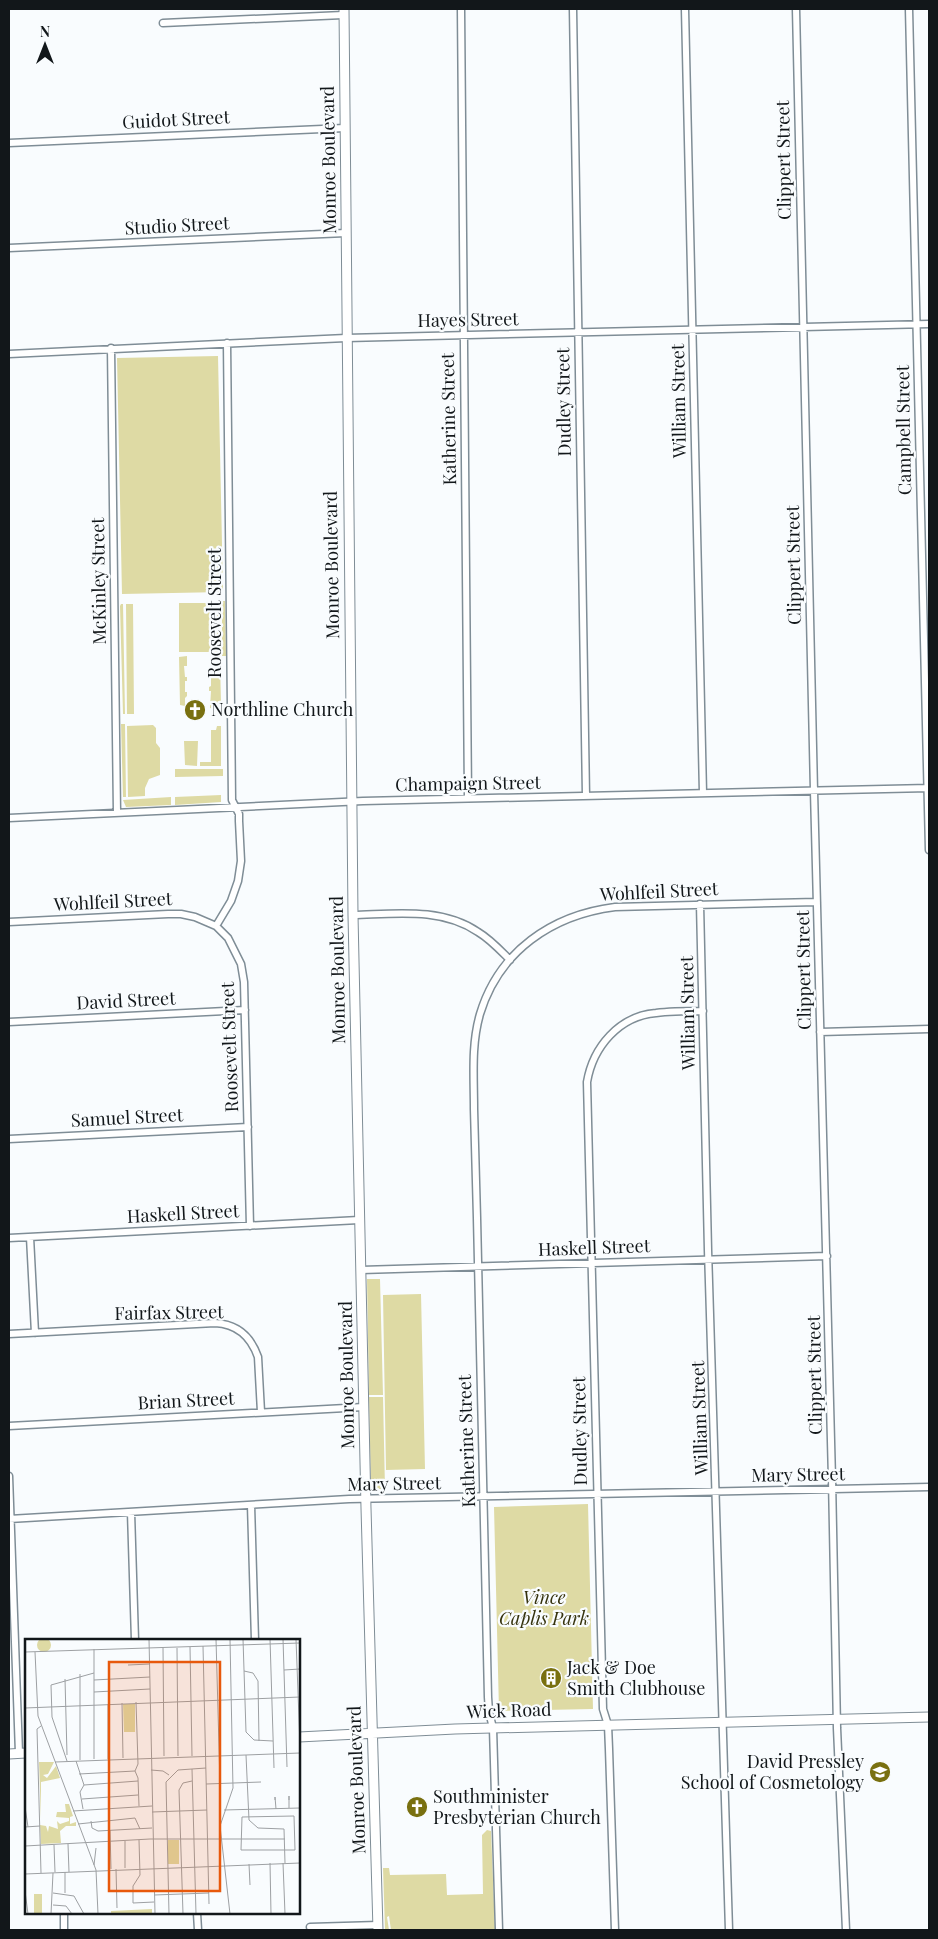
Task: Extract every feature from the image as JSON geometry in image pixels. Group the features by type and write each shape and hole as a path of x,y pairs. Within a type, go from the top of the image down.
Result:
{"street":[{"name":"Katherine Street","path":"461,9 468,798"},
{"name":"Dudley Street","path":"573,9 586,796"},
{"name":"William Street","path":"685,9 703,793"},
{"name":"Clippert Street","path":"796,9 837,1720 846,1930"},
{"name":"Campbell Street","path":"909,9 929,850"},
{"path":"163,23 344,12"},
{"name":"Monroe Boulevard","path":"344,12 353,915 371,1733 378,1928"},
{"name":"Guidot Street","path":"9,143 345,128"},
{"name":"Studio Street","path":"9,248 346,233"},
{"name":"Hayes Street","path":"9,354 111,348 463,334 929,324"},
{"name":"Roosevelt Street","path":"227,343 232,800 240,820 241,861 238,881 231,901 216,926 228,938 241,964 244,982 250,1226"},
{"name":"McKinley Street","path":"111,348 117,813"},
{"name":"Champaign Street","path":"9,818 468,798 928,788"},
{"name":"Wohlfeil Street","path":"510,960 526,943 542,931 560,921 581,913 614,907 817,902"},
{"name":"William Street","path":"700,904 729,1930"},
{"path":"353,915 412,913 435,915 458,921 478,932 510,960"},
{"name":"Wohlfeil Street","path":"9,922 177,914 195,917 216,926"},
{"name":"Katherine Street","path":"499,1930 493,1728 489,1712 473,1067 474,1040 480,1014 490,989 510,960"},
{"name":"David Street","path":"9,1022 245,1010"},
{"name":"Dudley Street","path":"615,1930 608,1725 603,1709 588,1074 593,1060 610,1035 633,1019 655,1012 703,1011"},
{"path":"820,1032 929,1029"},
{"name":"Samuel Street","path":"9,1139 248,1127"},
{"name":"Haskell Street","path":"9,1238 359,1220"},
{"path":"30,1237 35,1333"},
{"name":"Haskell Street","path":"361,1270 827,1256"},
{"name":"Fairfax Street","path":"9,1334 215,1323 229,1325 245,1335 256,1351 261,1412"},
{"name":"Brian Street","path":"9,1426 364,1406"},
{"path":"9,1476 23,1753 9,1754"},
{"name":"Mary Street","path":"10,1519 366,1499 717,1490 832,1490 929,1487"},
{"path":"251,1505 255,1639"},
{"path":"131,1512 135,1639"},
{"name":"Wick Road","path":"300,1737 493,1728 929,1717"},
{"path":"64,1914 64,1930"},
{"path":"197,1914 198,1930"},
{"path":"310,1927 378,1928"}],"green space":[{"path":"218,356 223,592 122,594 117,358"},
{"path":"222,601 225,601 226,656 222,656"},
{"path":"179,603 219,603 219,652 179,652"},
{"path":"121,604 123,604 125,714 123,714"},
{"path":"126,604 133,604 134,714 127,714"},
{"path":"187,656 187,666 184,666 185,677 187,677 187,681 185,681 187,696 185,698 185,706 180,705 179,657"},
{"path":"211,662 220,662 221,703 215,703 215,709 210,708"},
{"path":"121,724 125,724 126,797 123,797"},
{"path":"153,725 156,728 156,743 160,748 160,775 149,779 145,788 145,796 128,797 127,726"},
{"path":"217,726 221,726 221,766 200,766 200,762 211,762 211,730 216,730"},
{"path":"184,741 198,741 197,766 185,765"},
{"path":"175,769 223,769 223,776 175,777"},
{"path":"221,795 221,802 175,805 175,797"},
{"path":"171,797 171,805 126,807 123,800"},
{"path":"367,1279 380,1279 383,1395 369,1395"},
{"path":"421,1294 425,1469 386,1470 383,1295"},
{"path":"369,1397 383,1397 385,1489 371,1489"},
{"name":"Vince Caplis Park","path":"588,1504 593,1709 499,1711 494,1507"},
{"path":"487,1830 491,1831 495,1930 391,1930 389,1916 387,1917 389,1930 385,1930 383,1868 389,1868 390,1875 446,1874 447,1895 483,1894 482,1835"}],"place":[{"name":"Northline Church","path":"195,710"},
{"name":"Jack & Doe Smith Clubhouse","path":"551,1678"},
{"name":"David Pressley School of Cosmetology","path":"880,1772"},
{"name":"Southminister Presbyterian Church","path":"417,1807"}]}
